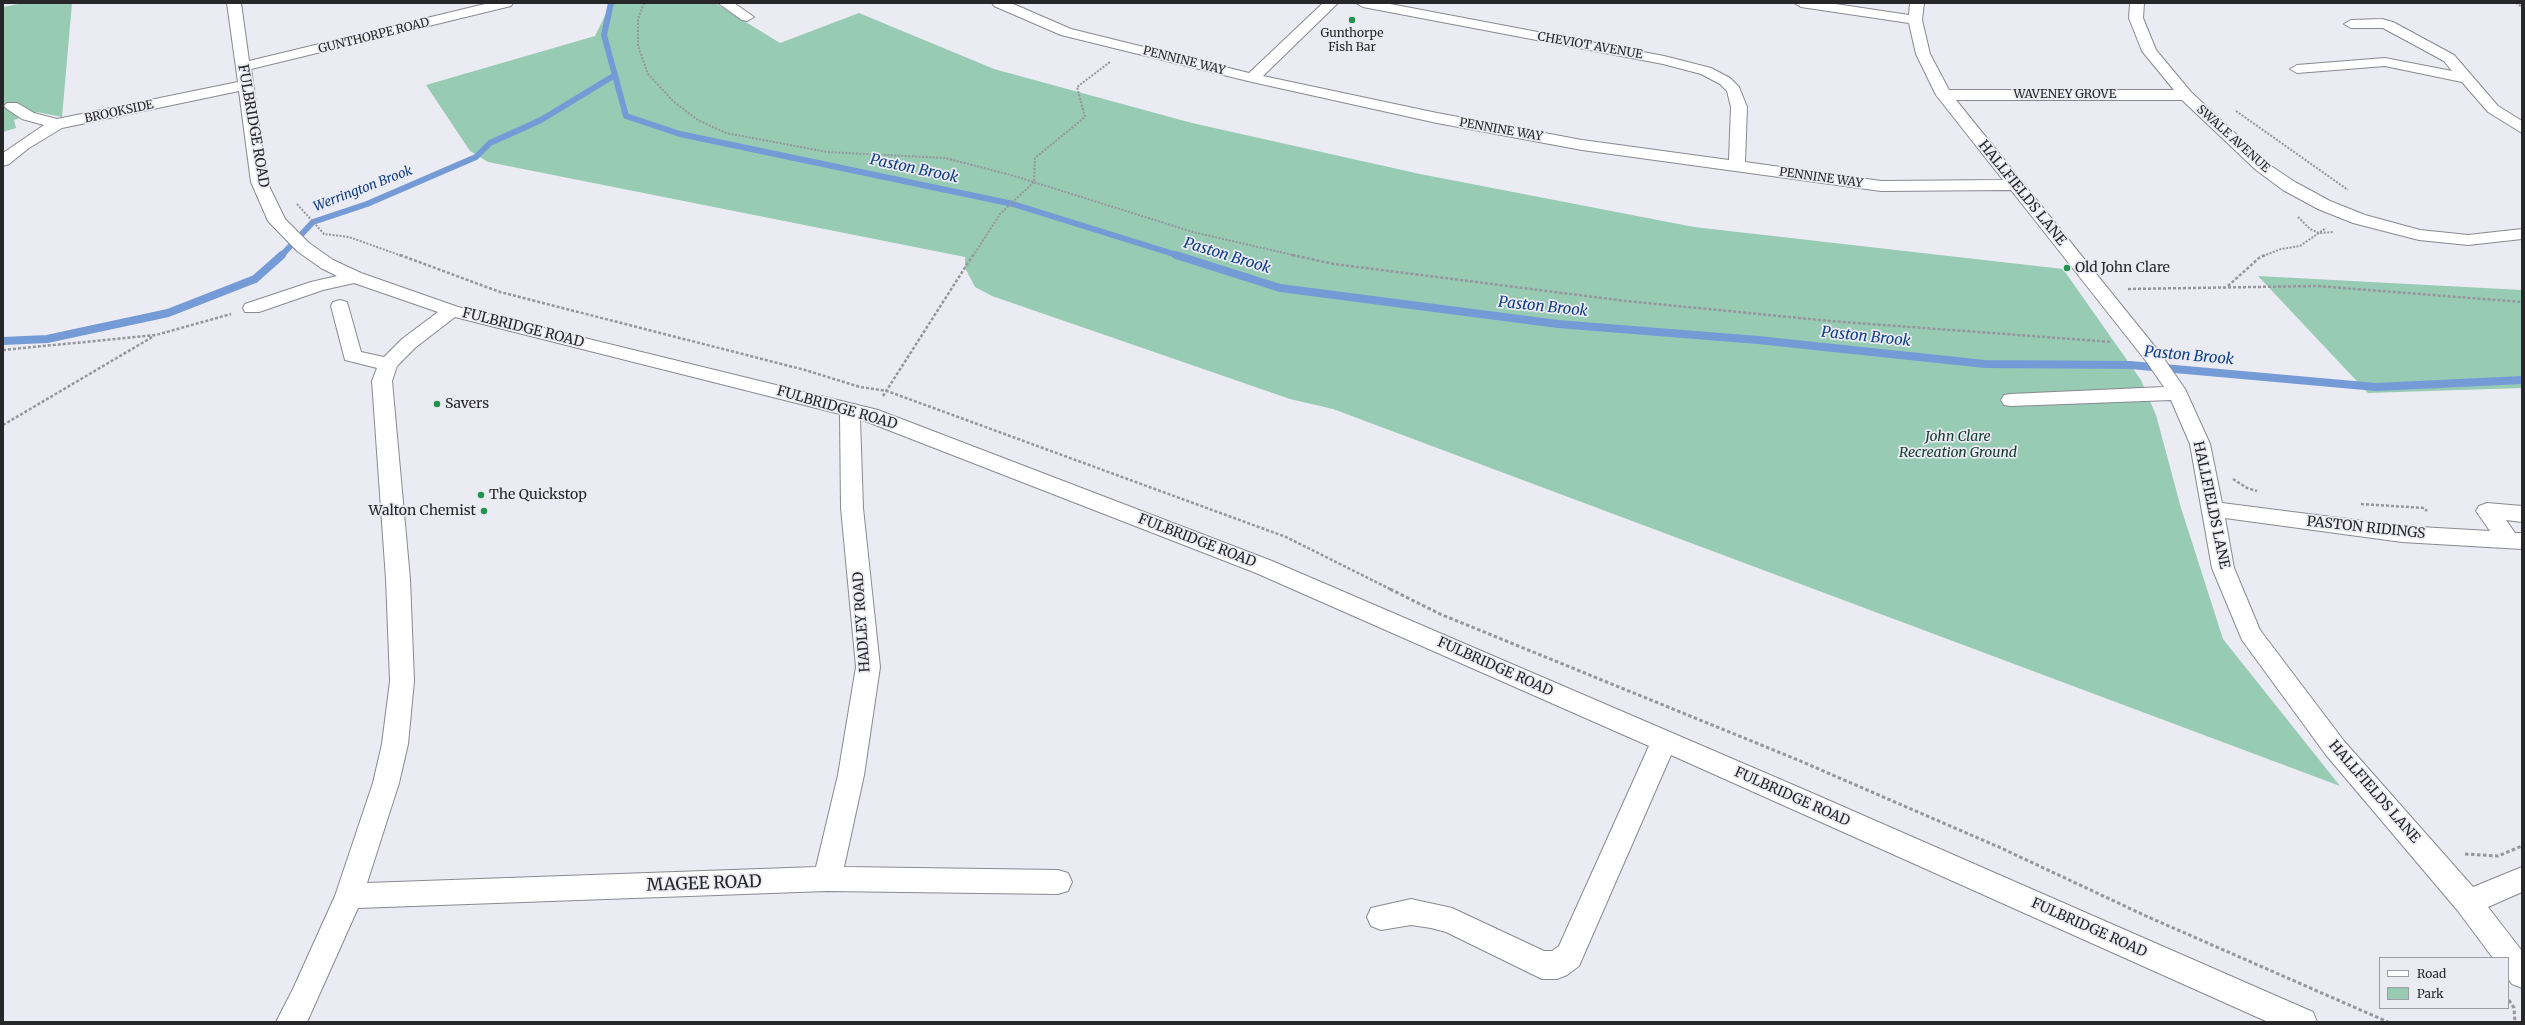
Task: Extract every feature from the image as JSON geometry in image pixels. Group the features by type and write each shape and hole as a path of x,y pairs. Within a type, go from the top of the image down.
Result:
{"street":[{"name":"FULBRIDGE ROAD","path":"234,3 259,182 270,209 284,230 303,247 327,264 355,277 452,311 860,412 1264,567 1664,741 2302,1022"},
{"name":"GUNTHORPE ROAD","path":"242,68 506,3"},
{"path":"725,3 747,17"},
{"name":"PENNINE WAY","path":"999,3 1066,32 1252,78 1438,118 1582,145 1881,186 2016,185"},
{"path":"1252,78 1331,3"},
{"name":"CHEVIOT AVENUE","path":"1363,3 1664,60 1706,71 1725,81 1734,90 1739,107 1737,167"},
{"path":"1801,3 1915,20"},
{"name":"HALLFIELDS LANE","path":"1917,3 1915,20 1923,54 1944,95 2153,357 2172,386 2200,444 2211,510 2223,568 2250,634 2335,748 2468,902 2522,974"},
{"name":"SWALE AVENUE","path":"2137,3 2136,18 2149,51 2186,95 2262,167 2310,198 2346,214 2420,235 2468,240 2522,234"},
{"path":"2351,24 2382,23 2388,25 2452,60 2493,108 2522,128"},
{"path":"2310,53 2330,66"},
{"path":"2296,69 2385,62 2469,79"},
{"name":"BROOKSIDE","path":"3,161 23,145 57,124 245,86"},
{"name":"WAVENEY GROVE","path":"1944,95 2186,95"},
{"path":"12,106 28,116 57,124"},
{"path":"252,308 317,286 355,277"},
{"path":"340,306 352,356 388,364"},
{"path":"291,1022 304,999 349,896 386,783 395,744 402,681 398,579 382,381 388,364 410,344 452,311"},
{"path":"2011,400 2172,386"},
{"name":"HADLEY ROAD","path":"827,879 851,775 868,667 852,508 860,412"},
{"name":"PASTON RIDINGS","path":"2211,510 2402,534 2516,541"},
{"path":"2516,541 2487,511 2522,514"},
{"path":"1381,917 1411,912 1431,915 1452,921 1542,965 1557,965 1569,956 1664,741"},
{"name":"MAGEE ROAD","path":"349,896 827,879 1058,882"},
{"path":"2468,902 2522,879"}],"path":[{"path":"644,3 638,19 638,46 648,74 674,102 698,120 726,133 827,152 945,158 1034,182 1193,232 1270,251 1334,264 1642,303 1830,321 2114,342"},
{"path":"2516,3 2522,7"},
{"path":"860,412 1000,214 1034,182 1035,158 1085,117 1077,87 1115,58"},
{"path":"2232,109 2349,191"},
{"path":"294,200 318,228"},
{"path":"2227,287 2259,258 2281,249 2300,246 2346,214"},
{"path":"2296,215 2310,229 2319,233 2340,232"},
{"path":"2121,289 2317,286 2522,302"},
{"path":"3,350 156,335 252,308"},
{"path":"3,425 156,335"},
{"path":"2228,476 2247,488 2260,491"},
{"path":"2359,503 2424,508 2429,514"},
{"path":"1440,614 1805,764 2001,848 2146,916 2388,1022"},
{"path":"2461,850 2466,854 2498,856 2522,846"},
{"path":"2509,1000 2514,1008 2515,1022"}],"green space":[{"path":"23,3 72,3 62,117 37,112 14,120 16,128 3,132 3,7"},
{"name":"John Clare Recreation Ground","path":"611,3 715,3 780,43 859,13 994,69 1192,123 1420,174 1694,227 2063,269 2141,380 2156,415 2181,508 2223,639 2340,786 1333,409 1290,399 992,296 975,287 965,268 965,257 488,162 470,151 426,85 595,36"},
{"path":"2258,276 2522,290 2522,388 2368,393"}],"waterway":[{"name":"Werrington Brook","path":"611,3 604,35 615,75"},
{"name":"Werrington Brook","path":"282,255 313,222 367,204 476,157 490,143 541,120 615,75"},
{"name":"Paston Brook","path":"615,75 626,116 680,134 1013,204 1180,256"},
{"name":"Werrington Brook","path":"3,341 47,339 168,313 255,279 282,255"},
{"name":"Paston Brook","path":"1176,255 1280,288 1558,324 1758,340 1985,364 2130,365 2376,387 2522,380"}],"place":[{"name":"Gunthorpe Fish Bar","path":"1352,20"},
{"name":"Old John Clare","path":"2067,268"},
{"name":"Savers","path":"437,404"},
{"name":"The Quickstop","path":"481,495"},
{"name":"Walton Chemist","path":"484,511"}]}
